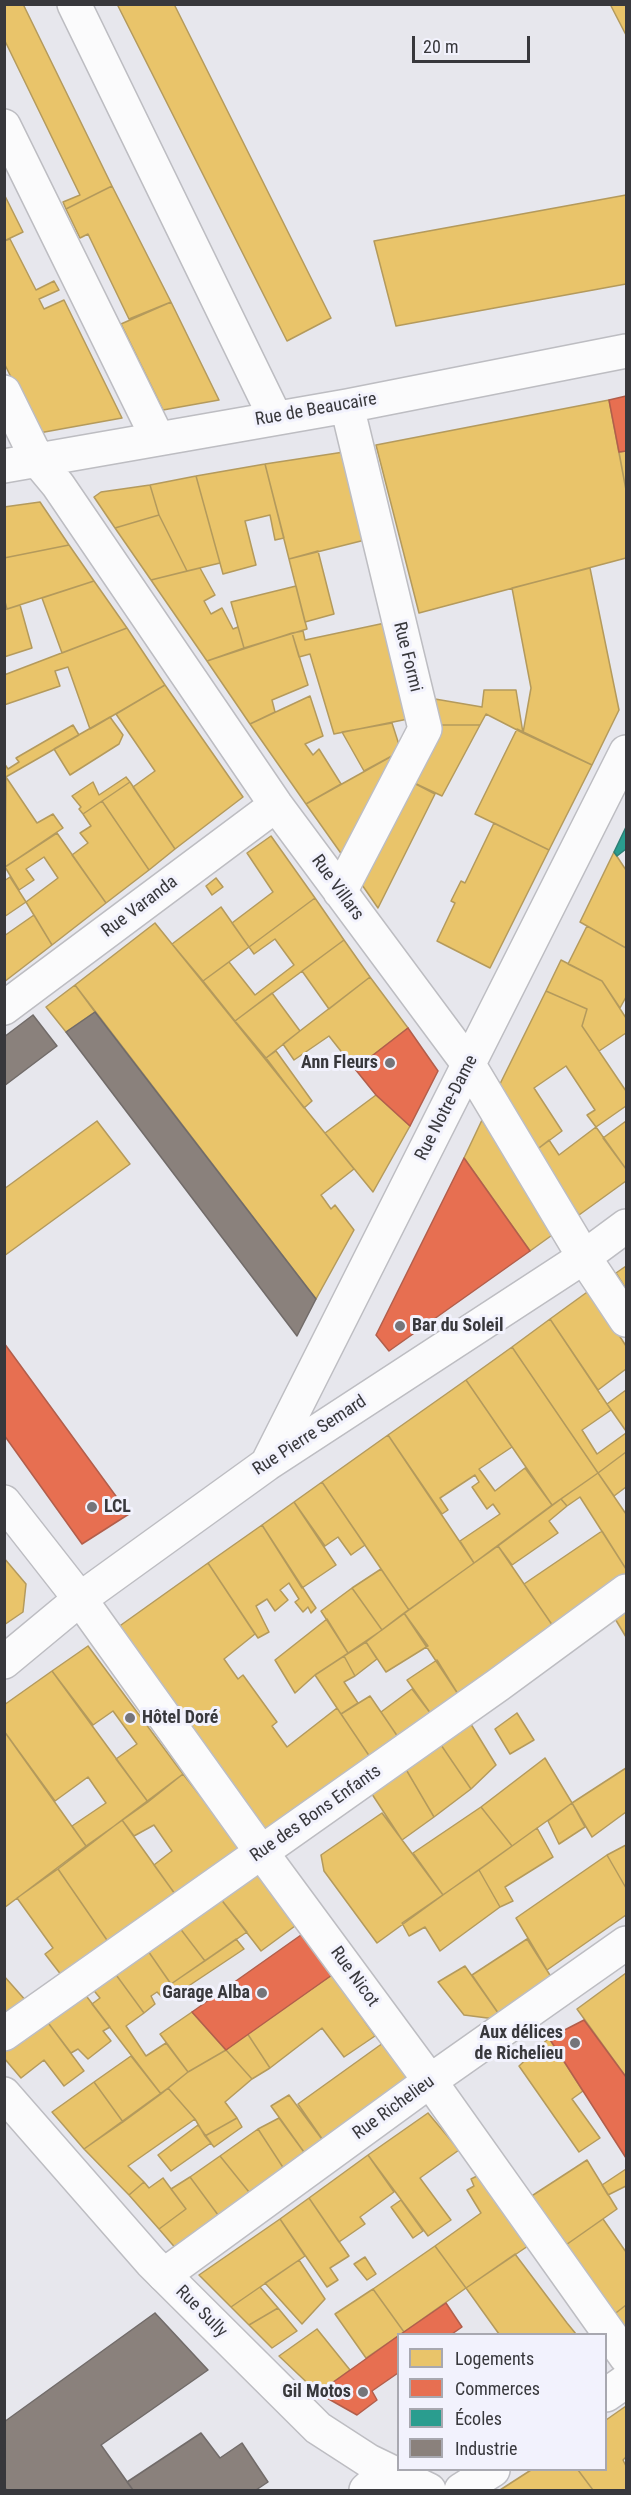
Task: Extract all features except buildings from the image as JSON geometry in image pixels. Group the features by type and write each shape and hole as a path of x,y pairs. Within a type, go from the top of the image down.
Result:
{"street":[{"path":"74,4 275,417"},
{"path":"4,126 158,440"},
{"name":"Rue de Beaucaire","path":"4,466 347,406 627,351"},
{"name":"Rue Villars","path":"4,392 38,461 58,486 276,806 469,1065 584,1257 627,1320"},
{"name":"Rue Formi","path":"340,892 425,729 347,406"},
{"name":"Rue Notre-Dame","path":"267,1464 627,752"},
{"name":"Rue Varanda","path":"4,1008 276,806"},
{"name":"Rue Pierre Semard","path":"4,1662 80,1599 267,1464 584,1257 627,1226"},
{"name":"Rue Nicot","path":"4,1502 80,1599 627,2357"},
{"name":"Rue des Bons Enfants","path":"4,2034 262,1853 627,1591"},
{"name":"Rue Richelieu","path":"164,2275 430,2081 627,1943"},
{"name":"Rue Sully","path":"4,2094 164,2275 318,2428 377,2481 429,2490"},
{"path":"607,2394 627,2381"},
{"path":"461,2490 490,2471"}],"place":[{"name":"Ann Fleurs","path":"390,1063"},
{"name":"Bar du Soleil","path":"400,1326"},
{"name":"LCL","path":"92,1507"},
{"name":"Hôtel Doré","path":"130,1718"},
{"name":"Garage Alba","path":"262,1993"},
{"name":"Aux délices de Richelieu","path":"575,2043"},
{"name":"Gil Motos","path":"363,2392"}]}
